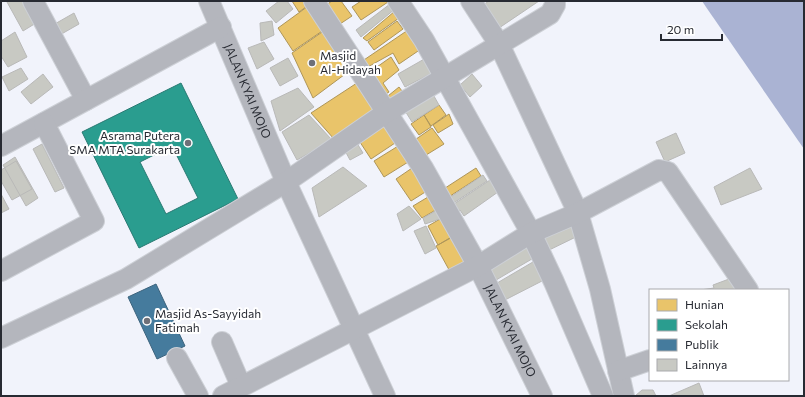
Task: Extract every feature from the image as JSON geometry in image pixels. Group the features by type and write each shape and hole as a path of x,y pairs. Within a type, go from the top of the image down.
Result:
{"street":[{"path":"33,1 86,100"},
{"name":"JALAN KYAI MOJO","path":"209,1 286,182 385,396"},
{"name":"JALAN KYAI MOJO","path":"314,1 423,168 478,266 542,396"},
{"path":"398,1 424,40 531,233 554,282 603,396"},
{"path":"471,1 499,44 578,213 600,289 624,396"},
{"path":"1,338 126,279 286,182 387,112 550,14 555,5 555,1"},
{"path":"1,146 221,27"},
{"path":"1,271 94,221 44,122"},
{"path":"223,396 478,266 531,233 578,213 659,170 668,172 747,289"},
{"path":"222,342 242,386"},
{"path":"177,358 198,396"},
{"path":"618,371 649,360"}],"water":[{"path":"702,1 804,1 804,149 706,7"}],"building: Hunian":[{"path":"292,1 314,1 299,12"},
{"path":"332,1 341,1 352,16 337,26 323,7"},
{"path":"361,1 388,2 361,20 352,7"},
{"path":"311,4 328,27 293,51 278,28"},
{"path":"395,11 399,18 367,41 363,38"},
{"path":"397,21 403,29 374,50 368,42"},
{"path":"325,30 352,69 313,98 292,53"},
{"path":"408,30 421,49 399,64 393,53 364,69 358,64"},
{"path":"391,57 399,70 383,83 389,92 381,97 367,74"},
{"path":"360,81 377,113 334,139 311,113"},
{"path":"399,87 405,95 389,108 383,100"},
{"path":"439,105 446,115 431,126 424,115"},
{"path":"449,114 453,124 438,133 433,125"},
{"path":"424,115 431,127 419,135 411,124"},
{"path":"383,118 398,141 371,159 356,136"},
{"path":"432,128 444,144 418,160 409,144"},
{"path":"403,143 413,159 384,177 374,161"},
{"path":"415,166 430,189 411,201 396,179"},
{"path":"476,168 481,176 444,200 439,192"},
{"path":"428,197 439,208 422,218 413,206"},
{"path":"447,215 458,233 438,245 428,226"},
{"path":"458,234 474,264 453,277 436,246"}],"building: Sekolah":[{"path":"181,83 238,199 139,248 82,132","holes":["172,146 198,198 166,214 140,162"]}],"building: Publik":[{"path":"156,284 185,346 157,359 128,297"}],"building: Lainnya":[{"path":"23,1 36,23 23,31 7,2"},
{"path":"279,1 287,1 293,9 276,23 266,11"},
{"path":"489,1 539,1 499,28 483,5"},
{"path":"390,4 395,9 361,37 356,30"},
{"path":"74,13 79,24 58,36 53,25"},
{"path":"272,21 274,35 261,41 260,23"},
{"path":"15,32 27,57 8,67 1,56 1,41"},
{"path":"264,42 274,59 257,69 248,48"},
{"path":"288,58 298,76 280,86 270,68"},
{"path":"426,58 434,72 405,87 398,74"},
{"path":"21,68 28,79 9,91 2,77"},
{"path":"43,74 53,87 31,104 21,92"},
{"path":"472,74 482,86 470,97 460,85"},
{"path":"298,88 314,107 280,131 271,101"},
{"path":"430,89 439,105 412,122 402,106"},
{"path":"309,115 332,140 297,160 282,132"},
{"path":"676,133 685,153 665,162 656,142"},
{"path":"355,140 363,153 350,160 343,147"},
{"path":"42,144 64,188 55,192 33,149"},
{"path":"15,157 38,198 26,206 3,165"},
{"path":"16,161 32,189 12,200 1,181 1,170"},
{"path":"343,167 367,186 319,217 312,188"},
{"path":"750,168 762,189 721,205 714,187"},
{"path":"483,175 487,181 449,206 446,200"},
{"path":"490,180 498,192 464,216 460,210 452,215 448,208"},
{"path":"1,194 9,209 1,213"},
{"path":"409,206 421,219 403,231 397,214"},
{"path":"439,209 443,218 425,224 423,218"},
{"path":"569,220 582,234 543,253 538,243"},
{"path":"426,226 436,248 425,254 414,231"},
{"path":"527,243 537,256 491,283 484,273"},
{"path":"538,259 542,281 501,302 492,286"},
{"path":"737,276 741,289 707,289 714,288 713,285"},
{"path":"699,383 704,396 669,396"},
{"path":"642,390 653,390 656,396 635,396"}],"place":[{"name":"Masjid Al-Hidayah","path":"312,63"},
{"name":"Asrama Putera SMA MTA Surakarta","path":"188,143"},
{"name":"Masjid As-Sayyidah Fatimah","path":"147,321"}]}
